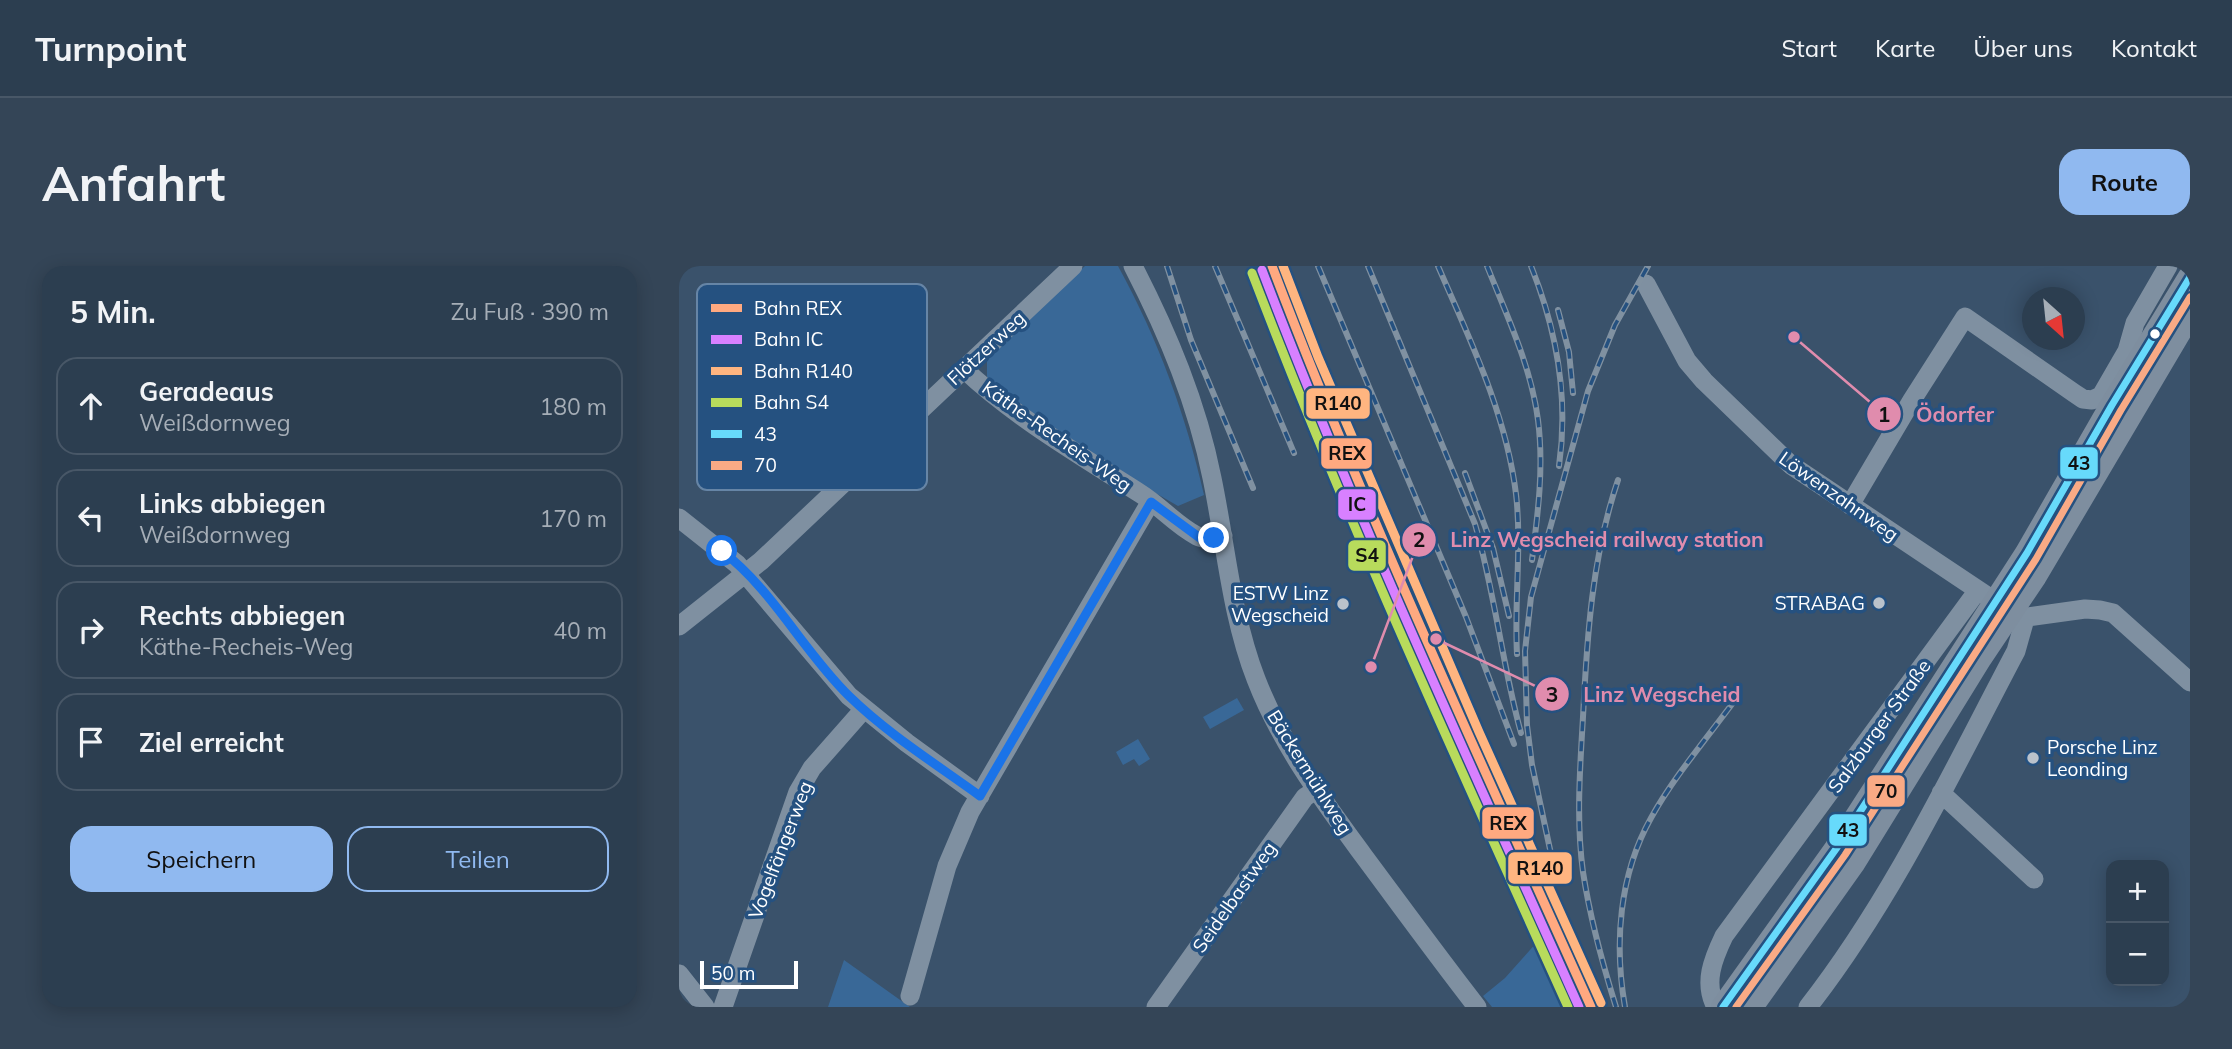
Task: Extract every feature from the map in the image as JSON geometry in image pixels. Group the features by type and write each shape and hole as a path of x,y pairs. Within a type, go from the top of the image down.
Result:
{"main road":[{"name":"Salzburger Straße","path":"1723,1007 1854,862 2002,605 2027,553 2112,405 2190,277"},
{"name":"Salzburger Straße","path":"2002,605 2088,489 2190,314"},
{"name":"Salzburger Straße","path":"1751,1007 1799,923"}],"street":[{"name":"Flötzerweg","path":"927,404 1073,266"},
{"name":"Bäckermühlweg","path":"1133,266 1165,332 1204,440 1232,597 1255,678 1283,737 1316,790 1477,1007"},
{"path":"1850,505 1965,317 2083,399 2092,400 2101,396 2127,351 2136,323 2168,266"},
{"name":"Löwenzahnweg","path":"1646,284 1687,361 1704,381 1791,465 2002,605"},
{"name":"Käthe-Recheis-Weg","path":"964,369 1038,426 1200,538 1223,537"},
{"name":"Flötzerweg","path":"679,626 746,573 835,490"},
{"path":"910,996 947,866 970,812 1151,502"},
{"path":"679,519 731,558 746,573 819,663 864,709 980,796"},
{"path":"2002,605 2052,612 2085,609 2113,613 2190,682"},
{"name":"Salzburger Straße","path":"1808,1007 1879,904 1915,844 2016,651 2002,605"},
{"name":"Salzburger Straße","path":"1716,1007 1708,981 1724,936 2002,605"},
{"name":"Vogelfängerweg","path":"723,1007 798,792 812,768 864,709"},
{"name":"Seidelbastweg","path":"1156,1007 1305,797 1316,790"},
{"path":"1941,793 2034,879"},
{"path":"679,974 705,1007"}],"shaded area":[{"path":"1085,266 1118,266 1146,321 1169,378 1189,436 1204,495 1178,506 1079,446 987,377 987,358"},
{"path":"1237,698 1244,710 1210,729 1203,717"},
{"path":"1138,739 1150,759 1139,766 1134,759 1123,765 1116,752"},
{"path":"1545,933 1582,1007 1492,1007 1483,996 1505,978"},
{"path":"844,960 910,1007 828,1007"}],"railway":[{"path":"1167,266 1191,340 1253,488"},
{"path":"1215,266 1294,453"},
{"path":"1318,266 1466,617 1514,744"},
{"path":"1368,266 1475,524 1521,733"},
{"path":"1438,266 1485,377 1511,464 1518,534 1517,654"},
{"path":"1487,266 1524,361 1535,400 1540,438 1540,473 1532,560"},
{"path":"1531,266 1548,315 1559,364 1563,414 1559,466"},
{"path":"1551,854 1532,765 1527,725 1525,651 1531,597 1588,391 1615,325 1648,266"},
{"path":"1558,310 1569,352 1573,393"},
{"path":"1465,473 1493,548 1509,616"},
{"path":"1616,1007 1586,889 1579,814 1592,597 1602,538 1618,480"},
{"path":"1625,1007 1620,959 1622,910 1626,886 1640,840 1680,773 1735,700"}],"rail line":[{"name":"REX","path":"1272,266 1308,360 1386,546 1591,1007"},
{"name":"R140","path":"1283,266 1318,357 1479,732 1601,1003"},
{"name":"IC","path":"1262,270 1375,549 1579,1007"},
{"name":"S4","path":"1252,273 1365,551 1568,1007"}],"transit line":[{"name":"43","path":"1723,1007 1836,849 2027,553 2190,277"},
{"name":"70","path":"1736,1007 1845,855 2036,559 2121,410 2190,297"}],"place":[{"name":"Ödorfer","path":"1794,337"},
{"name":"STRABAG","path":"1879,603"},
{"name":"ESTW Linz Wegscheid","path":"1343,604"},
{"name":"Linz Wegscheid","path":"1436,639"},
{"name":"Linz Wegscheid railway station","path":"1371,667"},
{"name":"Porsche Linz Leonding","path":"2033,758"}],"route":[{"path":"722,551 757,585 849,696 907,743 980,796 1151,502 1200,538 1214,538"}]}
